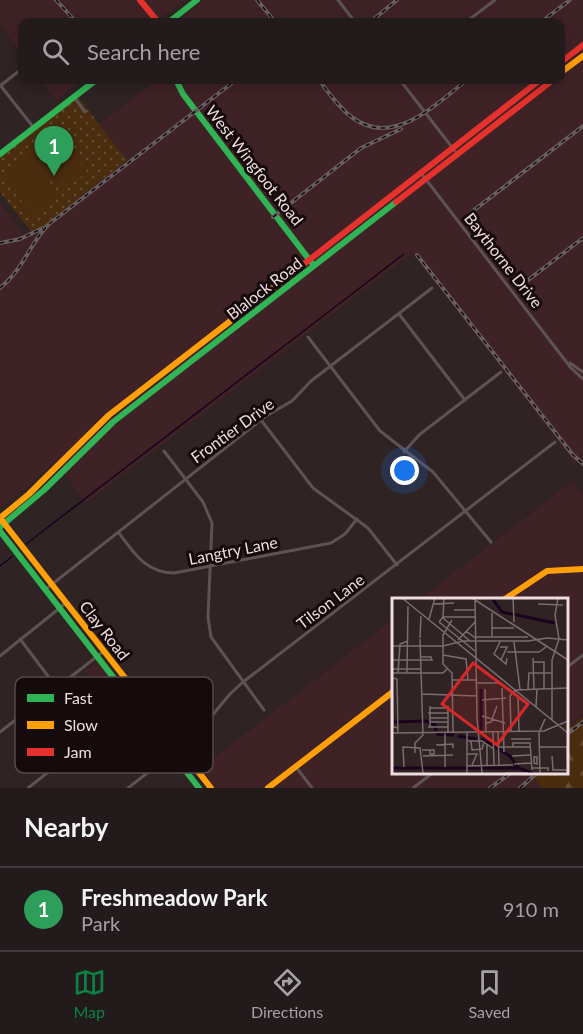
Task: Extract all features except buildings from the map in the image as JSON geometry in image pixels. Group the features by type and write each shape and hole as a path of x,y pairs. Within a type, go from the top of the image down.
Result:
{"main road":[{"path":"140,0 155,18"},
{"path":"174,18 197,0"},
{"path":"565,60 583,45"},
{"path":"565,71 583,56"},
{"path":"0,154 91,84"},
{"name":"West Wingfoot Road","path":"178,84 183,94 315,266"},
{"name":"Blalock Road","path":"1,523 71,449 109,415 535,84"},
{"name":"Blalock Road","path":"1,523 47,488 77,455 113,422 548,84"},
{"path":"502,110 507,117"},
{"path":"368,214 373,221"},
{"path":"270,290 276,297"},
{"path":"230,322 235,329"},
{"path":"188,353 193,360"},
{"path":"146,386 151,393"},
{"path":"109,415 113,422"},
{"path":"71,449 77,455"},
{"path":"47,488 45,483 54,469"},
{"path":"32,501 38,494 36,487"},
{"name":"Clay Road","path":"1,523 32,557 125,677"},
{"name":"Clay Road","path":"1,523 24,563 113,677"},
{"path":"24,563 32,557"},
{"path":"506,598 547,571 562,568 583,569"},
{"path":"268,788 392,693"},
{"name":"Clay Road","path":"187,773 199,788"},
{"name":"Clay Road","path":"199,773 211,788"}],"street":[{"path":"338,0 352,18"},
{"path":"471,18 495,0"},
{"path":"18,72 0,85 34,128"},
{"path":"403,84 458,155"},
{"path":"74,97 85,112"},
{"name":"Baythorne Drive","path":"421,173 583,379"},
{"name":"Frontier Drive","path":"45,590 261,420 292,401 311,381 432,288"},
{"path":"399,314 465,400"},
{"path":"308,337 380,431 404,452 434,472 490,542"},
{"name":"Baythorne Drive","path":"569,363 583,372"},
{"path":"404,452 419,435 501,372"},
{"path":"261,420 314,488 374,534 398,565"},
{"name":"Tilson Lane","path":"213,714 243,682 555,442"},
{"path":"164,451 206,508 212,523 209,631 215,646 264,710"},
{"name":"Langtry Lane","path":"119,534 142,563 157,571 174,573 331,543 345,534 357,519"},
{"path":"0,656 67,602"},
{"path":"20,639 49,677"},
{"path":"71,677 104,651"},
{"path":"568,667 583,655"},
{"path":"1,730 15,720"},
{"path":"296,767 312,788"},
{"path":"28,788 47,773"},
{"name":"Tilson Lane","path":"128,788 147,773"},
{"path":"413,788 432,773"}],"shaded area":[{"path":"0,0 185,0 161,18 18,18 18,49 0,24"},
{"path":"205,0 583,0 583,458 575,464 412,253 86,502 54,462 28,487 0,508 0,203 25,236 33,234 127,160 100,124 152,84 565,84 565,18 181,18"},
{"path":"44,84 78,84 55,101"},
{"path":"573,481 583,495 583,715 568,727 568,598 421,598"},
{"path":"392,621 392,773 531,773 542,788 215,788 203,773 213,773 213,759"},
{"path":"97,661 109,677 89,677 84,671"}],"green space":[{"path":"78,97 127,160 33,234 0,192 0,157"},
{"path":"56,132 87,172 61,192 30,152"},
{"path":"28,154 59,194 32,215 1,174"},
{"path":"583,717 583,788 542,788 531,773 568,773 568,729"}],"waterway":[{"path":"26,544 404,254"},
{"path":"0,566 13,556"}],"railway":[{"path":"56,0 72,18"},
{"path":"257,0 272,18"},
{"path":"375,18 397,0"},
{"path":"546,18 570,0"},
{"path":"0,288 15,273 49,224 231,84"},
{"path":"322,84 353,118 368,126 384,128 414,119 462,84"},
{"path":"469,214 583,126"},
{"path":"273,217 361,148 401,129"},
{"path":"0,243 20,239 43,228"},
{"path":"523,284 583,238"},
{"path":"417,255 573,455 583,464"},
{"path":"568,733 583,722"},
{"path":"490,788 511,773"},
{"path":"520,788 537,773"}],"traffic: fast":[{"path":"174,18 197,0"},
{"path":"0,154 91,84"},
{"path":"178,84 183,94 311,262"},
{"path":"0,527 44,490 113,422 396,202"},
{"path":"0,531 113,677"},
{"path":"187,773 199,788"}],"traffic: slow":[{"path":"565,69 583,56"},
{"path":"0,518 29,494 109,415 304,264"},
{"path":"0,518 124,677"},
{"path":"506,598 547,571 583,569"},
{"path":"268,788 392,693"},
{"path":"199,773 211,788"}],"traffic: jam":[{"path":"140,0 155,18"},
{"path":"565,59 583,45"},
{"path":"304,264 535,84"},
{"path":"396,202 548,84"}],"place":[{"name":"Freshmeadow Park","path":"54,176"}]}
